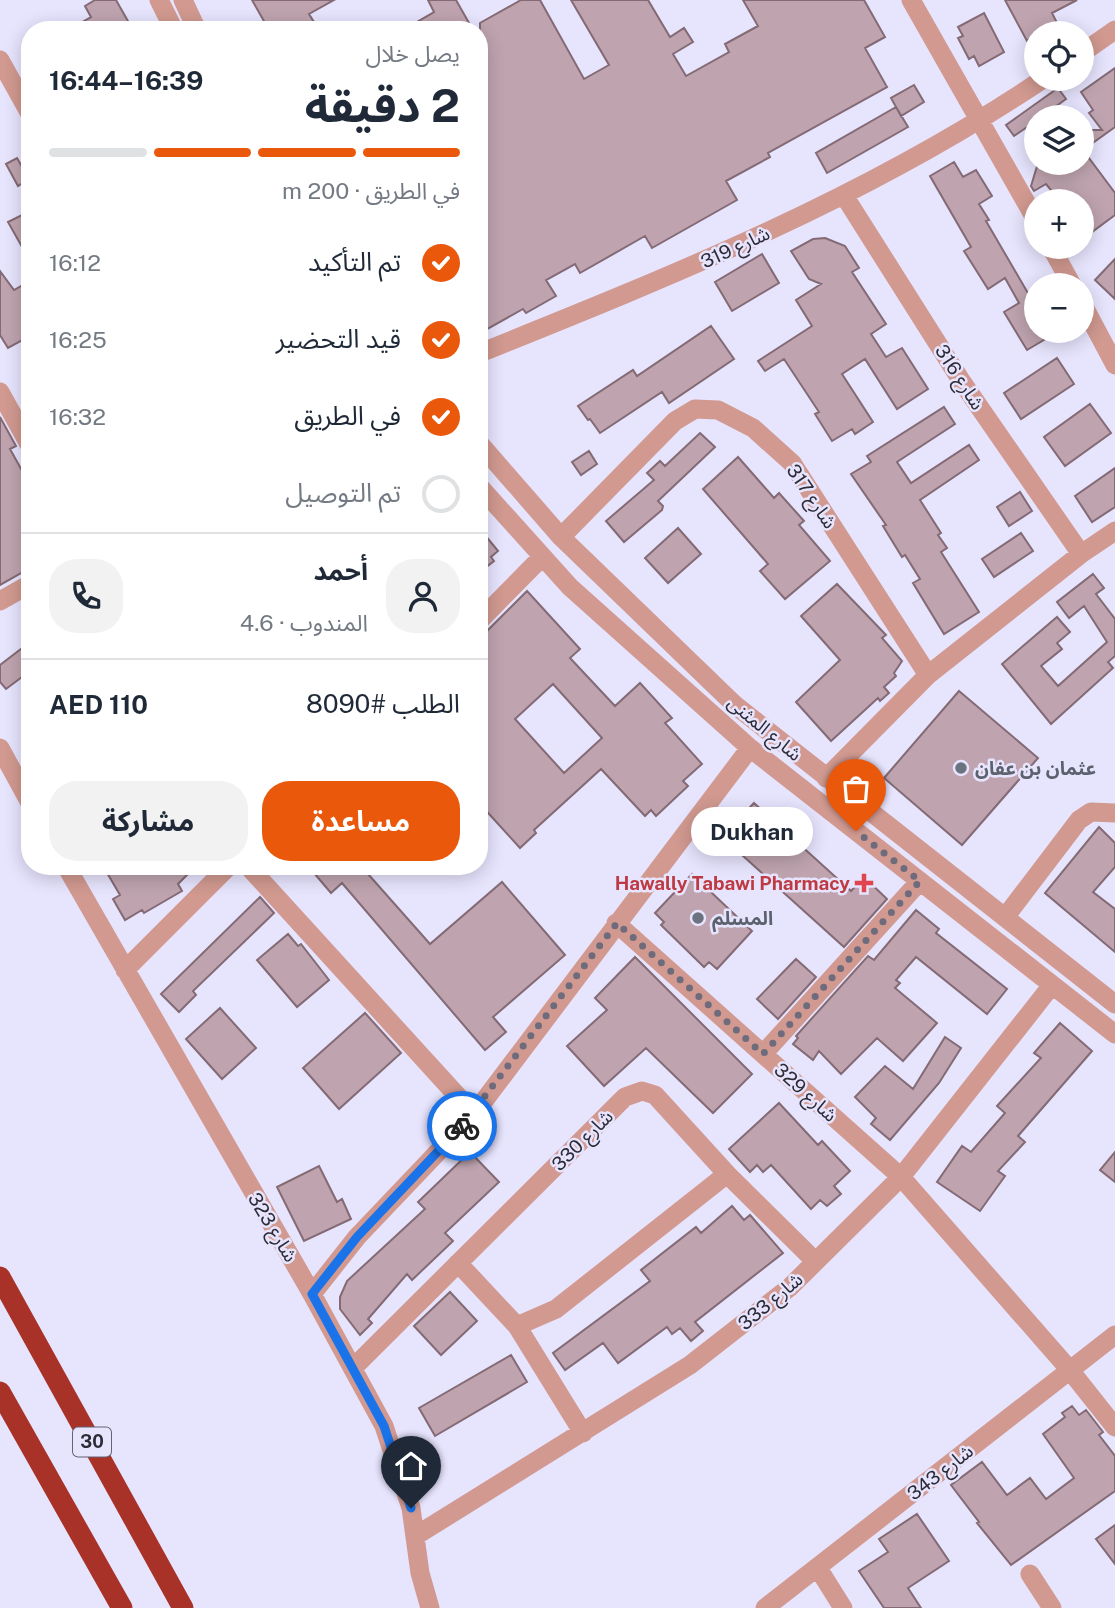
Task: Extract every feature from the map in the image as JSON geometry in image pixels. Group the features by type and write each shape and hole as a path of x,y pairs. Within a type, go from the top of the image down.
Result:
{"highway":[{"name":"30","path":"0,1277 183,1608"},
{"path":"0,1392 122,1608"}],"street":[{"path":"159,0 170,21"},
{"path":"183,0 193,21"},
{"path":"911,0 1024,198"},
{"path":"1094,45 1115,30"},
{"path":"0,61 21,98"},
{"name":"شارع 319","path":"488,350 681,272 845,197 981,121 1025,91"},
{"name":"شارع 316","path":"845,197 962,382 1081,554"},
{"path":"1094,326 1115,365"},
{"path":"0,392 21,430"},
{"name":"شارع 317","path":"561,537 675,421 695,409 718,410 753,428 792,463 928,675"},
{"name":"شارع المثنى","path":"488,453 561,537 726,696 826,778 1006,916 1115,1004"},
{"name":"شارع المثنى","path":"488,496 541,558 624,638 750,748 1115,1034"},
{"path":"826,778 928,675 1081,554 1115,531"},
{"path":"488,612 541,558"},
{"path":"0,601 21,589"},
{"path":"0,748 21,786"},
{"path":"312,1294 357,1237 474,1114 750,748"},
{"path":"1006,916 1079,820 1091,812 1115,813"},
{"name":"شارع 323","path":"71,875 312,1294 384,1426 400,1467 416,1535 420,1573 430,1608"},
{"path":"125,970 220,875"},
{"path":"256,875 474,1114"},
{"path":"763,1054 920,881"},
{"name":"شارع 329","path":"617,923 901,1177 1069,1369 1115,1427"},
{"name":"شارع 333","path":"416,1535 690,1365 790,1287 901,1177 1052,985"},
{"name":"شارع 330","path":"353,1368 625,1097 642,1091 655,1095 727,1174 816,1261"},
{"path":"517,1326 556,1309 727,1174"},
{"path":"458,1263 517,1326 583,1433"},
{"name":"شارع 343","path":"765,1608 1115,1335"},
{"path":"818,1568 843,1608"},
{"path":"1030,1574 1052,1608"}],"building":[{"path":"95,0 116,0 128,21 84,21 91,17 85,6"},
{"path":"252,0 334,0 309,14 313,21 264,21"},
{"path":"428,0 456,0 468,21 418,21 434,12"},
{"path":"521,0 540,0 584,79 609,65 571,0 648,0 670,37 684,28 693,42 673,54 686,76 729,52 725,44 758,26 743,0 864,0 885,37 865,48 887,87 768,153 770,157 726,181 737,200 652,248 645,236 580,273 575,264 546,280 556,296 526,313 523,309 488,329 488,21 484,21"},
{"path":"1005,0 1077,0 1052,13 1056,21 1024,21 1024,35"},
{"path":"984,13 1004,52 979,66 974,56 969,59 958,38 963,36 958,27"},
{"path":"1115,68 1115,127 1094,142 1094,130 1102,130 1094,120 1094,105 1090,105 1081,92 1094,91 1094,83"},
{"path":"914,85 924,102 901,116 891,98"},
{"path":"1054,91 1060,91 1066,99 1058,105 1034,105"},
{"path":"896,107 908,127 827,173 816,153"},
{"path":"1024,112 1024,129 1014,136 1006,125"},
{"path":"17,158 21,165 21,184 18,186 6,164"},
{"path":"954,162 963,177 976,170 992,196 979,204 989,220 986,221 1024,286 1024,343 1039,343 1027,350 1004,312 1019,303 1005,278 988,289 964,251 971,247 930,176"},
{"path":"1094,165 1115,193 1115,215 1094,231 1094,189 1050,189 1046,184 1033,189 1031,186 1034,175 1094,175"},
{"path":"21,216 21,245 8,222"},
{"path":"825,238 845,246 859,268 852,272 886,324 871,334 886,357 902,348 928,389 897,409 865,359 842,374 873,422 855,434 852,429 832,441 815,414 819,412 784,359 765,371 758,361 812,326 796,300 821,284 809,279 791,251 813,239"},
{"path":"762,254 779,283 732,311 715,282"},
{"path":"1115,259 1115,299 1095,280"},
{"path":"0,271 14,290 21,286 21,341 8,348 0,335"},
{"path":"711,326 734,359 669,403 662,392 600,433 578,406 633,370 637,376"},
{"path":"1057,358 1074,384 1021,419 1004,393"},
{"path":"1090,404 1111,433 1065,466 1044,437"},
{"path":"944,407 955,424 897,462 911,483 969,445 979,460 920,500 941,533 938,535 947,548 941,552 979,612 944,634 913,583 920,579 905,555 902,557 883,526 886,525 851,474 871,462 867,456"},
{"path":"0,417 16,446 10,449 21,469 21,573 0,585"},
{"path":"700,433 715,447 658,501 663,506 662,510 624,542 606,521 654,480 647,473 660,461 665,466"},
{"path":"589,451 597,464 581,475 572,462"},
{"path":"738,457 774,498 779,493 804,521 799,525 830,561 785,599 760,571 768,564 703,489"},
{"path":"1115,468 1115,507 1092,522 1075,496"},
{"path":"1020,492 1032,511 1009,526 997,507"},
{"path":"678,528 701,554 668,583 645,558"},
{"path":"1021,533 1033,551 994,577 982,559"},
{"path":"488,539 498,551 491,557 494,561 488,566"},
{"path":"1093,574 1104,588 1096,594 1115,619 1115,656 1108,662 1113,668 1051,724 1002,664 1057,617 1070,632 1057,643 1062,649 1041,666 1058,686 1107,642 1084,606 1069,618 1057,602"},
{"path":"837,584 886,635 882,638 902,661 894,673 896,676 884,687 889,693 880,701 878,698 831,741 796,702 840,660 801,616"},
{"path":"527,591 580,649 570,658 615,706 640,683 672,718 665,723 702,764 683,781 688,786 656,816 651,810 645,816 601,769 534,830 536,833 520,848 488,813 488,630","holes":["553,684 602,738 564,773 515,719"]},
{"path":"21,649 21,678 6,689 0,682 0,665"},
{"name":"عثمان بن عفان","path":"959,691 1038,758 962,845 884,778"},
{"path":"754,803 851,891 864,877 887,899 844,947 722,837"},
{"path":"1099,827 1115,843 1115,867 1093,892 1115,909 1115,952 1045,893"},
{"name":"المسلم","path":"692,874 752,931 717,969 709,962 704,967 661,925 664,922 655,913"},
{"path":"108,875 187,875 178,884 182,891 144,913 142,910 125,920 113,899 120,895"},
{"path":"316,875 369,875 430,944 502,882 565,955 493,1017 506,1032 485,1050 342,883 331,893"},
{"path":"260,897 274,913 193,991 196,995 179,1012 161,994"},
{"path":"916,910 939,929 936,933 1007,989 987,1014 916,957 896,980 900,983 895,988 937,1023 903,1061 877,1038 841,1074 819,1051 813,1060 793,1044 798,1038 796,1036 868,956 874,960"},
{"path":"288,934 298,946 301,944 329,980 297,1007 257,960"},
{"path":"635,957 752,1074 713,1113 646,1048 604,1086 567,1046 607,1010 595,998"},
{"path":"796,959 816,977 778,1019 757,999"},
{"path":"220,1008 256,1048 222,1079 186,1039"},
{"path":"365,1013 401,1053 339,1109 303,1068"},
{"path":"1060,1023 1092,1051 1018,1136 1025,1142 998,1171 1005,1176 980,1211 937,1182 962,1146 971,1152 1005,1113 997,1106 1041,1058 1034,1053"},
{"path":"945,1037 961,1048 939,1083 890,1140 871,1124 876,1118 855,1097 885,1066 913,1089"},
{"path":"779,1103 818,1145 822,1141 850,1171 834,1186 841,1194 827,1206 820,1200 811,1209 771,1165 763,1172 757,1165 750,1172 729,1149"},
{"path":"470,1152 499,1182 445,1233 453,1241 412,1280 407,1274 368,1319 372,1323 360,1335 340,1309 340,1297 347,1281 425,1209 418,1202"},
{"path":"1115,1152 1115,1182 1100,1170"},
{"path":"319,1166 337,1202 342,1199 351,1219 304,1241 277,1187"},
{"path":"732,1206 744,1220 750,1215 783,1253 695,1322 703,1331 691,1341 680,1328 672,1334 667,1327 618,1363 603,1343 565,1370 553,1353 650,1281 641,1270 696,1227 701,1233"},
{"path":"450,1292 477,1321 441,1355 414,1326"},
{"path":"511,1355 527,1382 435,1436 419,1408"},
{"path":"1072,1406 1079,1415 1086,1410 1103,1432 1099,1435 1115,1456 1115,1491 1011,1565 951,1485 982,1462 1007,1495 1030,1478 1046,1499 1074,1478 1043,1434 1065,1417 1062,1413"},
{"path":"917,1514 949,1561 908,1588 921,1608 884,1608 859,1571 888,1552 879,1539"},
{"path":"1115,1525 1115,1564 1096,1539"}],"way so far":[{"path":"462,1126 474,1114 617,923 763,1054 920,881 856,831"}],"place":[{"name":"عثمان بن عفان","path":"961,768"},
{"name":"Dukhan","path":"856,831"},
{"name":"Hawally Tabawi Pharmacy","path":"864,883"},
{"name":"المسلم","path":"698,918"}],"route":[{"path":"411,1508 400,1467 384,1426 312,1294 357,1237 462,1126"}]}
